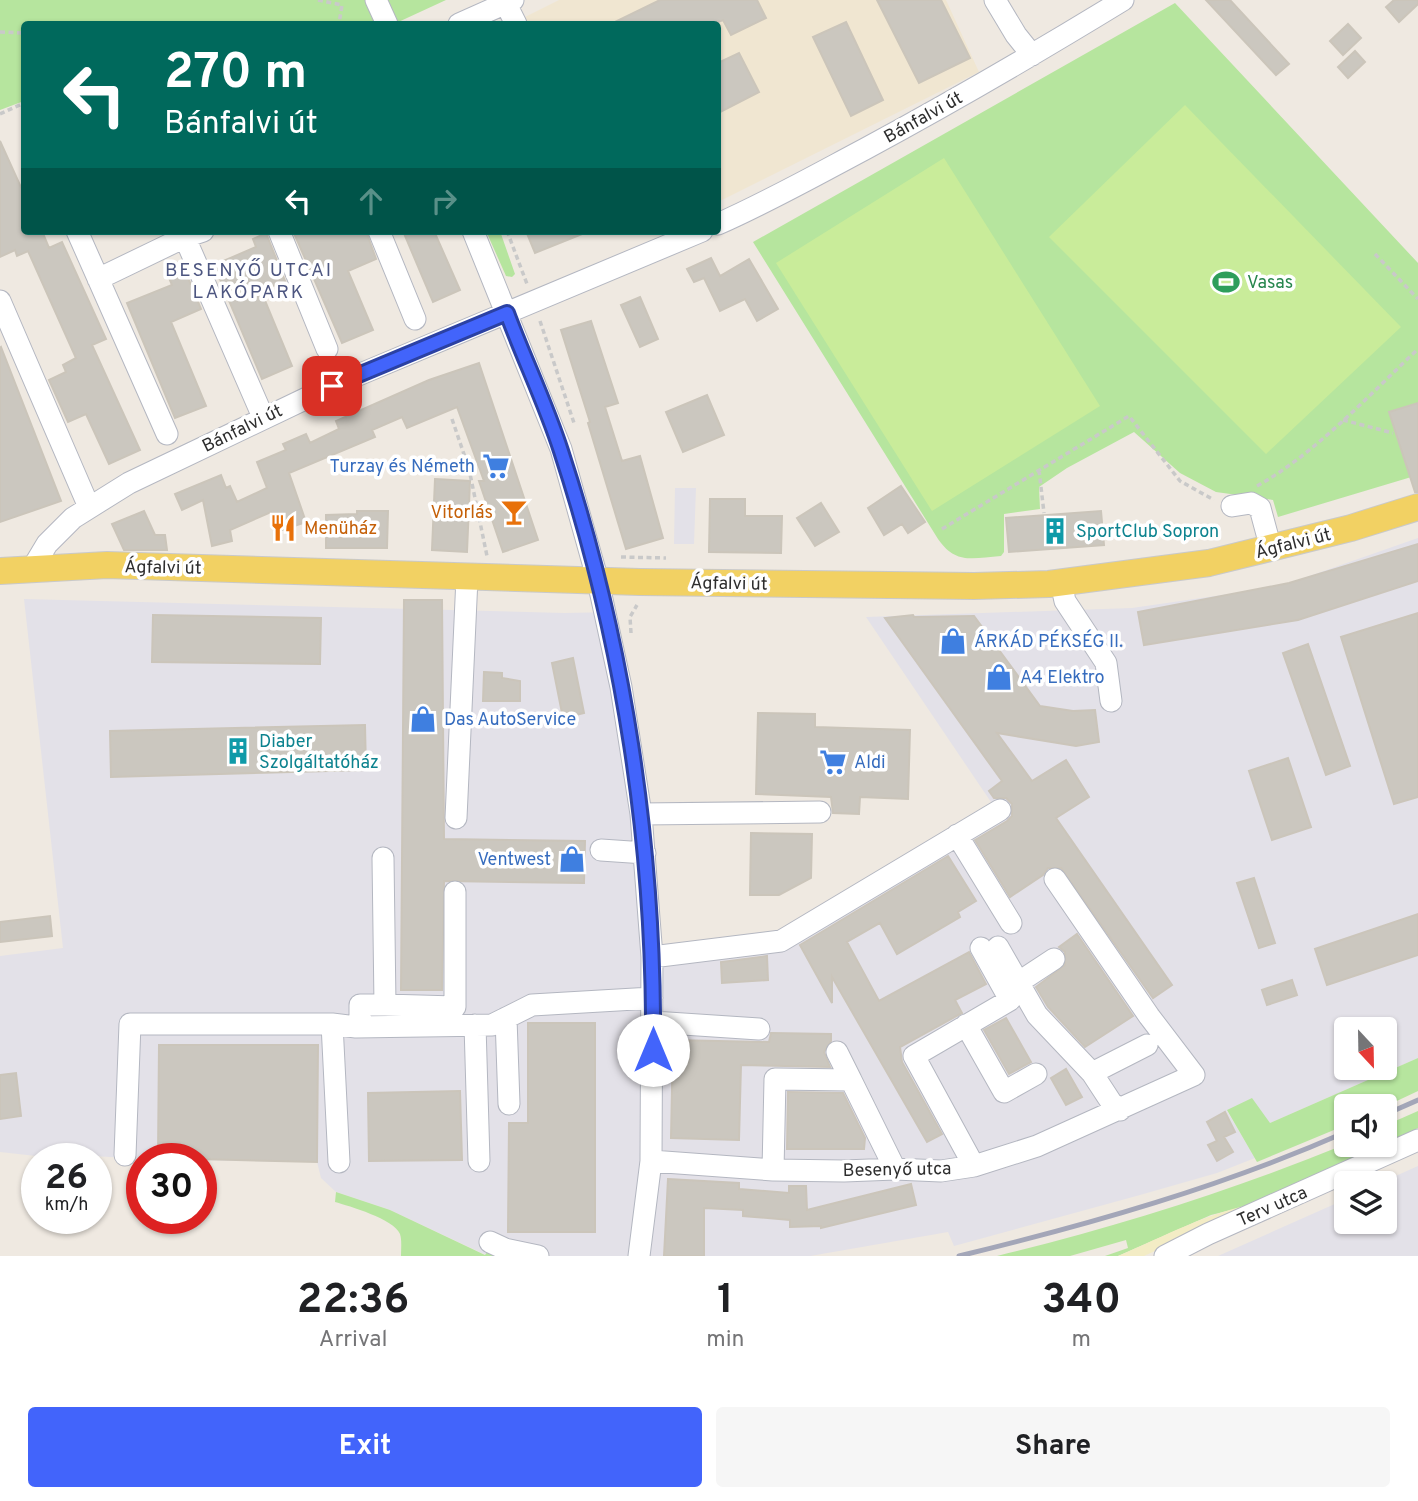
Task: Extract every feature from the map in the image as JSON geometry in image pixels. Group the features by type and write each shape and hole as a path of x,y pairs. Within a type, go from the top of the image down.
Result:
{"main road":[{"name":"Ágfalvi út","path":"32,569 120,566 598,581 974,586 1061,583 1209,563 1271,549 1418,507"},
{"path":"0,571 32,569"}],"street":[{"path":"376,0 386,21"},
{"path":"995,0 1016,35 1032,55"},
{"name":"Bánfalvi út","path":"721,222 816,175 1032,55 1123,0"},
{"path":"466,21 510,2 515,21"},
{"path":"79,235 167,434"},
{"path":"98,279 186,235"},
{"path":"191,235 263,417"},
{"path":"281,235 327,349"},
{"path":"381,235 415,319"},
{"path":"474,235 561,449 598,581 621,687 641,814 652,957 651,1161 639,1256"},
{"name":"Bánfalvi út","path":"32,569 47,544 85,498 129,483 263,417 409,352 534,303 693,235"},
{"path":"0,301 85,498"},
{"path":"1228,503 1251,503 1261,508 1271,549"},
{"path":"456,818 478,578"},
{"path":"1061,583 1065,601 1106,663 1111,701"},
{"path":"652,957 781,941 1000,810"},
{"path":"641,814 820,812"},
{"path":"957,835 1011,923"},
{"path":"601,850 645,853"},
{"path":"383,858 384,1005"},
{"name":"Besenyő utca","path":"651,1161 773,1170 941,1171 974,1166 1037,1146 1194,1075 1149,1016 1055,879"},
{"path":"358,1027 360,1005 455,1007 455,892"},
{"path":"974,1166 914,1056 1010,1000 990,947 1019,982 1037,1015 1091,1073 1111,1102 1126,1108"},
{"path":"1019,982 1054,959"},
{"path":"125,1155 130,1024 332,1024 358,1027 492,1025 532,1005 652,998"},
{"path":"506,1018 509,1104"},
{"path":"653,1022 759,1029"},
{"path":"332,1024 339,1162"},
{"path":"475,1025 479,1161"},
{"path":"966,1025 1004,1092 1036,1074"},
{"path":"1091,1073 1147,1045"},
{"path":"837,1052 895,1169"},
{"path":"773,1170 775,1079 851,1080"},
{"name":"Terv utca","path":"1165,1256 1418,1140"},
{"path":"490,1242 523,1254 538,1256"}],"path":[{"path":"318,0 342,5 339,21"},
{"path":"0,32 21,33"},
{"path":"0,114 21,104"},
{"path":"508,235 534,303"},
{"path":"1375,254 1418,299"},
{"path":"1248,491 1280,473 1418,349"},
{"path":"942,529 1129,416 1180,481 1210,499 1228,503"},
{"path":"452,419 469,469 484,534 478,578"},
{"path":"1343,419 1394,433"},
{"path":"1039,470 1044,513"},
{"path":"619,557 667,558"}],"shaded area":[{"path":"559,0 946,0 979,72 721,201 721,21 524,21 523,18"},
{"path":"675,488 696,488 694,544 674,544"},
{"path":"1418,538 1418,1058 1397,1067 1397,1017 1334,1017 1334,1080 1368,1080 1270,1123 1227,1111 1255,1158 1217,1173 954,1246 948,1232 810,1256 514,1256 486,1255 390,1210 336,1192 321,1178 317,1162 217,1160 217,1143 126,1143 126,1158 112,1157 112,1143 21,1143 21,1154 0,1152 0,956 63,948 24,599 564,613 615,612 663,961 779,947 995,808 866,617 1132,608 1278,587"},
{"path":"1418,1166 1418,1256 1218,1256 1334,1204 1334,1234 1397,1234 1397,1175"}],"green space":[{"path":"0,0 446,0 400,21 21,21 21,102 0,110"},
{"path":"1175,3 1418,263 1418,475 1278,517 1273,500 1216,492 1180,473 1134,432 1067,468 1039,487 1040,509 1004,514 1004,552 1001,556 958,556 938,539 753,242"},
{"name":"Vasas","path":"1185,105 1401,327 1266,454 1049,237"},
{"path":"944,158 1100,406 932,511 776,263"},
{"path":"488,235 501,235 515,274 512,277 506,276"},
{"path":"1418,1058 1418,1091 1397,1101 1397,1094 1336,1094 1368,1080 1397,1080 1397,1067"},
{"path":"1334,1095 1334,1130 1257,1162 1227,1110 1252,1098 1270,1123"},
{"path":"1418,1111 1418,1128 1397,1138 1397,1120"},
{"path":"1334,1149 1334,1157 1357,1157 1259,1203 1211,1215 1118,1256 1105,1256 1128,1248 1126,1240 1070,1256 997,1256 1086,1233 1261,1177"},
{"path":"336,1192 390,1210 485,1255 491,1247 514,1256 401,1256 401,1236 396,1228 370,1214 335,1202"}],"sand":[{"path":"1259,1203 1144,1256 1118,1256 1204,1218"}],"building":[{"path":"660,0 757,0 766,18 731,35 723,20 617,21"},
{"path":"877,0 941,0 970,58 919,83"},
{"path":"1206,0 1230,0 1289,64 1276,75"},
{"path":"1394,0 1418,0 1418,4 1399,22 1386,7"},
{"path":"846,22 883,100 851,116 813,37"},
{"path":"1348,24 1361,38 1343,55 1330,41"},
{"path":"1355,51 1365,62 1348,78 1338,67"},
{"path":"739,53 759,92 721,111 721,62"},
{"path":"0,141 21,187 21,235 44,235 49,248 62,242 106,339 92,345 140,450 109,464 86,414 68,422 49,380 66,372 63,365 76,358 28,251 17,256 15,250 0,257"},
{"path":"267,235 285,281 261,291 292,366 262,379 214,265 256,247 253,239"},
{"path":"295,235 367,235 376,259 348,271 373,330 342,343"},
{"path":"405,235 436,235 460,290 433,302"},
{"path":"528,235 580,235 535,253"},
{"path":"711,258 720,276 749,259 778,309 757,321 745,299 720,311 704,278 694,282 687,269"},
{"path":"181,261 201,309 171,322 206,406 175,418 127,303 172,285 165,268"},
{"path":"640,297 658,339 640,347 621,305"},
{"path":"591,321 618,403 605,407 622,461 640,456 663,538 626,549 561,330"},
{"path":"0,348 61,501 0,522"},
{"path":"479,363 538,540 503,552 479,481 484,481 457,407 407,428 402,417 372,430 375,437 289,473 306,522 282,530 280,524 276,525 271,512 230,530 232,541 212,546 203,500 182,510 175,494 221,475 226,488 230,486 237,502 267,488 257,462 286,450 283,444 306,434 310,443 339,429 336,421 429,380"},
{"path":"707,395 724,435 683,452 666,412"},
{"path":"1418,403 1418,492 1415,492 1389,412"},
{"path":"435,479 470,481 467,552 432,550"},
{"path":"901,486 925,522 908,533 902,524 884,535 868,508"},
{"path":"710,499 745,499 745,516 782,516 781,553 709,552"},
{"path":"821,503 839,532 815,546 797,518"},
{"path":"144,511 155,535 165,535 167,550 124,550 112,524"},
{"path":"357,511 388,511 387,548 326,548 326,515 357,514"},
{"name":"SportClub Sopron","path":"1101,511 1104,545 1009,552 1006,518"},
{"path":"1418,544 1418,581 1298,620 1144,645 1138,612 1289,583"},
{"path":"404,600 442,600 444,839 585,841 584,883 444,881 442,990 401,990"},
{"path":"1418,613 1418,797 1394,804 1341,637"},
{"path":"153,615 321,618 320,664 152,662"},
{"path":"913,615 974,616 1040,706 1073,711 1095,710 1099,742 1076,746 997,733 1032,781 1066,760 1089,797 1056,818 1172,985 1153,998 1061,868 1048,868 1043,875 1010,897 975,840 1007,821 1012,816 1012,804 1006,798 994,798 989,791 1002,781 885,618"},
{"path":"1308,644 1350,766 1326,775 1283,653"},
{"path":"573,658 584,713 563,718 552,663"},
{"path":"484,672 502,673 502,678 520,681 520,701 483,701"},
{"name":"Aldi","path":"758,713 815,714 815,727 910,730 908,799 860,797 859,814 833,813 831,797 756,794"},
{"name":"Diaber Szolgáltatóház","path":"365,725 366,770 111,777 110,731"},
{"path":"1288,758 1311,827 1272,840 1249,771"},
{"path":"751,833 812,834 811,878 779,895 750,895"},
{"path":"948,856 976,901 958,912 960,917 897,954 880,923 847,942 879,1001 969,952 986,984 955,1000 962,1013 900,1047 902,1062 942,1134 927,1142 832,977 832,1003 800,945"},
{"path":"1254,878 1275,943 1259,948 1237,883"},
{"path":"1418,914 1418,955 1327,985 1315,949"},
{"path":"50,916 52,936 0,942 0,922"},
{"path":"1077,934 1133,1016 1085,1047 1048,1007 1036,987 1065,965 1065,952 1059,947"},
{"path":"767,956 768,980 722,983 721,962"},
{"path":"1292,980 1297,995 1267,1005 1262,990"},
{"path":"1006,1018 1031,1062 1009,1074 984,1030"},
{"path":"528,1023 595,1023 595,1232 508,1232 509,1123 528,1123"},
{"path":"771,1033 831,1034 831,1041 824,1052 830,1067 741,1065 739,1140 671,1138 673,1040 769,1042"},
{"path":"159,1045 318,1045 317,1162 217,1159 217,1143 158,1143"},
{"path":"1066,1069 1082,1097 1066,1105 1051,1078"},
{"path":"16,1073 21,1116 0,1119 0,1075"},
{"path":"460,1091 462,1160 369,1161 368,1093"},
{"path":"788,1092 843,1093 865,1138 864,1149 787,1149"},
{"path":"1225,1112 1235,1132 1224,1137 1233,1152 1217,1161 1208,1145 1217,1141 1207,1122"},
{"path":"668,1179 739,1183 739,1189 789,1193 789,1186 806,1186 807,1210 911,1184 916,1205 821,1228 790,1227 790,1220 743,1216 743,1210 704,1208 704,1256 664,1256"}],"railway":[{"path":"1397,1109 1418,1100"},
{"path":"959,1256 1155,1203 1251,1170 1334,1137"}],"place":[{"name":"Vasas","path":"1226,282"},
{"name":"Turzay és Németh","path":"496,466"},
{"name":"Vitorlás","path":"514,512"},
{"name":"Menüház","path":"283,528"},
{"name":"SportClub Sopron","path":"1055,531"},
{"name":"ÁRKÁD PÉKSÉG II.","path":"953,641"},
{"name":"A4 Elektro","path":"999,677"},
{"name":"Das AutoService","path":"423,719"},
{"name":"Diaber Szolgáltatóház","path":"238,751"},
{"name":"Aldi","path":"833,762"},
{"name":"Ventwest","path":"572,859"}],"district":[{"name":"BESENYŐ UTCAI LAKÓPARK","path":"249,280"}],"route":[{"path":"332,386 507,313 561,449 608,620 641,814 652,957 653,1050"}]}
